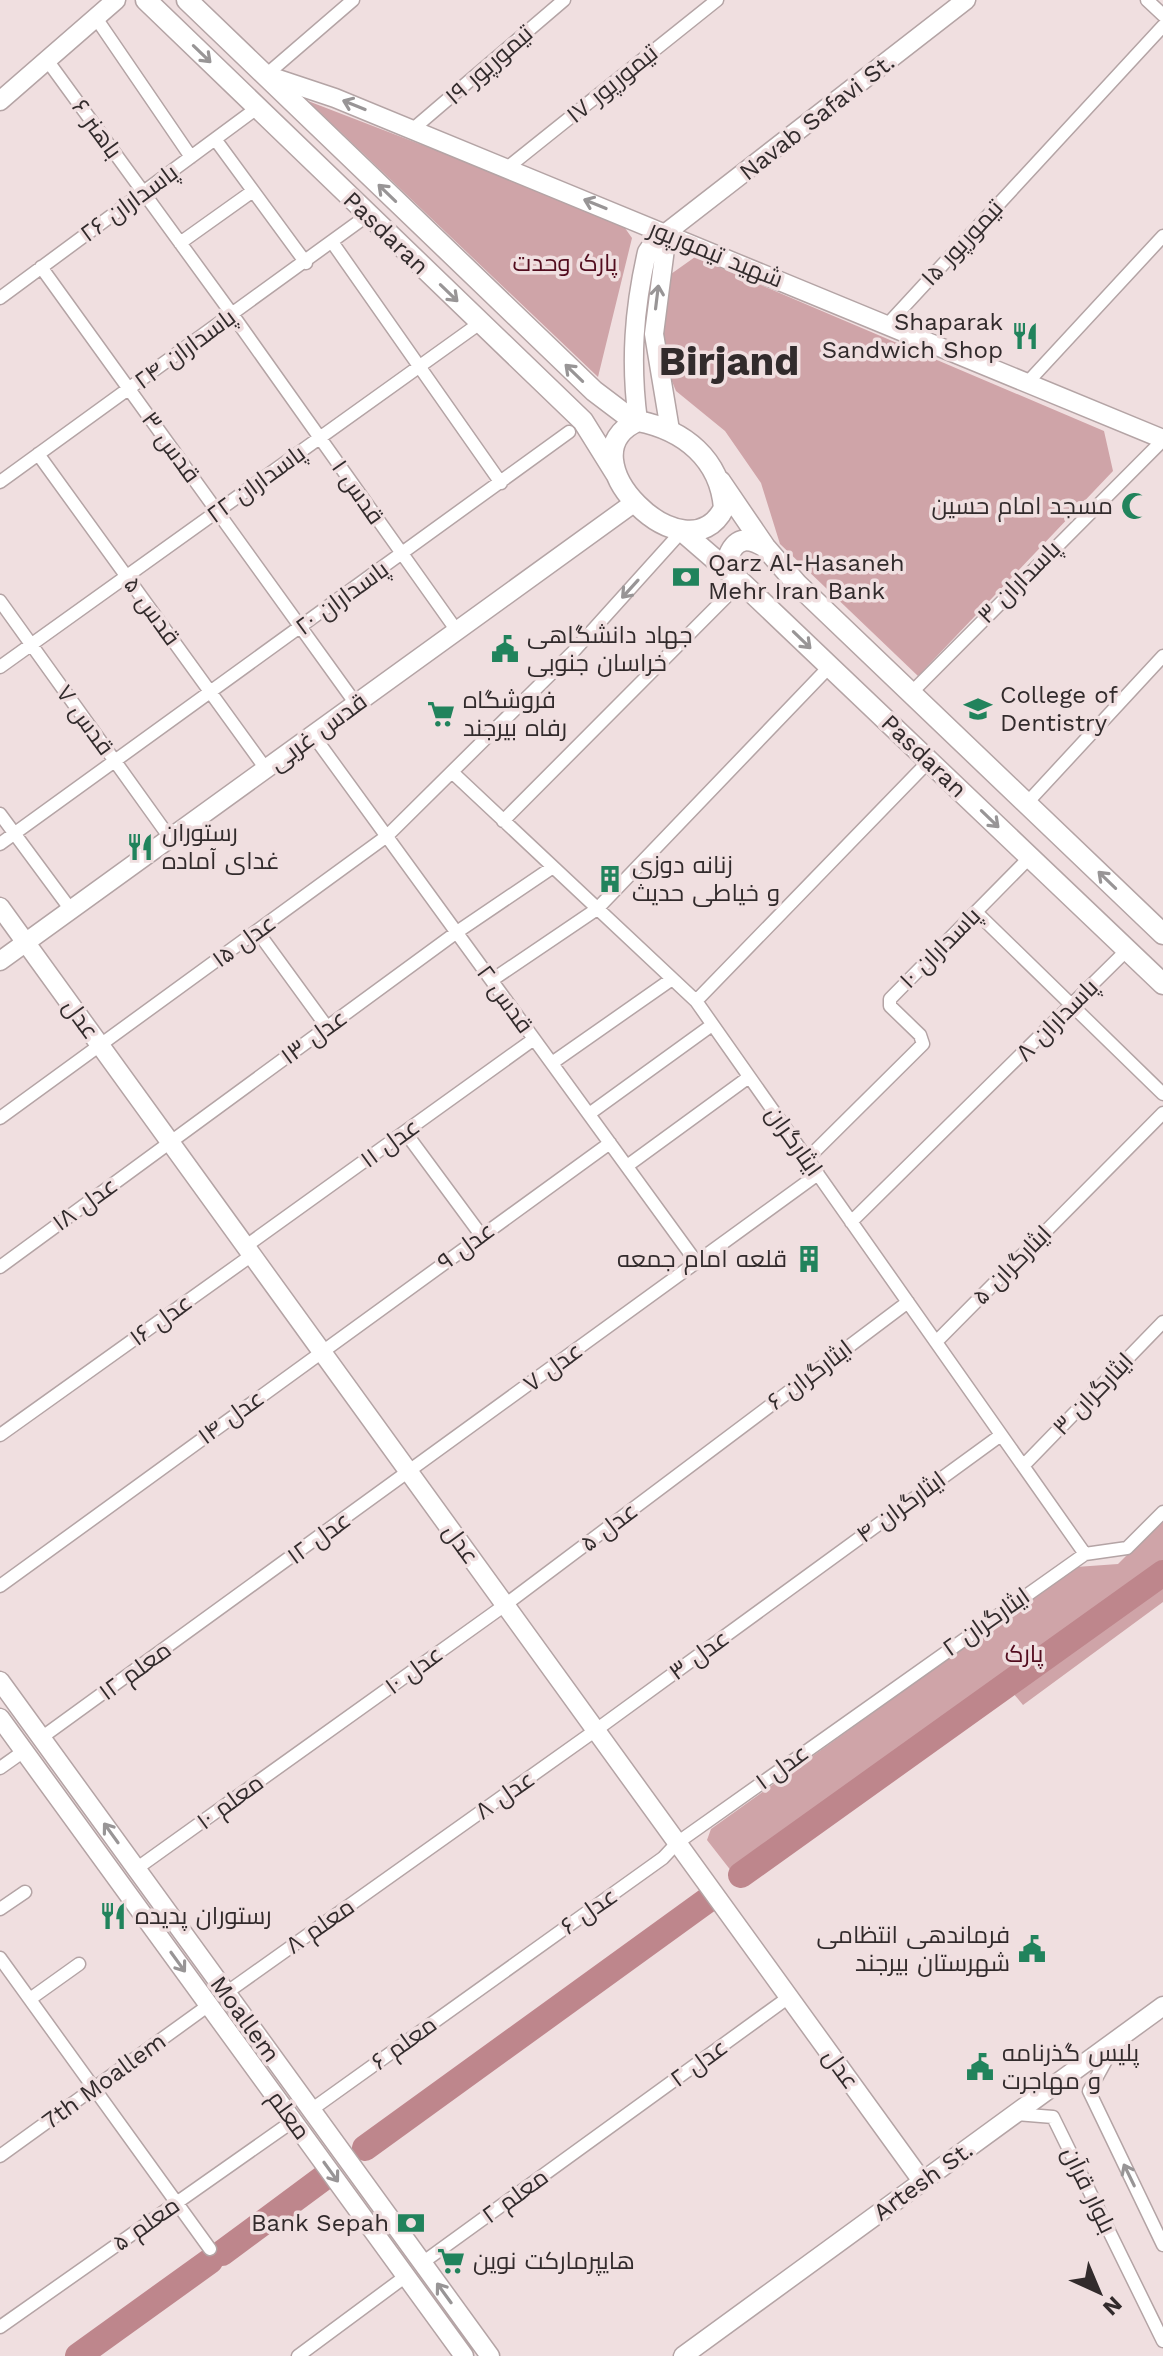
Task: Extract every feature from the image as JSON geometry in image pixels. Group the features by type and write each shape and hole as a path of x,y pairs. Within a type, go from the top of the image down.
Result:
{"main road":[{"name":"Pasdaran","path":"146,0 583,421 616,474"},
{"name":"Pasdaran","path":"187,0 594,391 636,421"},
{"path":"636,421 670,430 691,442 720,481 724,508 717,520 694,533 682,531 651,516 635,502 616,474 612,461 615,437 623,427 636,421"},
{"name":"Pasdaran","path":"720,481 765,547 797,584 1163,934"},
{"name":"Pasdaran","path":"682,531 739,580 1163,984"},
{"path":"739,580 729,555 733,546 741,540 753,540 765,547"}],"street":[{"path":"0,101 116,0"},
{"path":"266,75 353,0"},
{"name":"تیمورپور ۱۹","path":"413,129 564,0"},
{"name":"تیمورپور ۱۷","path":"507,168 717,0"},
{"name":"Navab Safavi St.","path":"636,421 632,379 639,288 647,252 667,233 966,0"},
{"path":"1147,0 1163,15"},
{"path":"96,18 191,157"},
{"name":"تیمورپور ۱۵","path":"887,325 1163,26"},
{"name":"باهنر ۶","path":"47,60 232,314"},
{"name":"شهید تیمورپور","path":"266,75 413,129 1163,440"},
{"name":"پاسداران ۲۶","path":"0,298 257,108"},
{"path":"215,139 306,263"},
{"path":"180,243 253,191"},
{"name":"پاسداران ۲۴","path":"0,482 306,263 368,215"},
{"path":"667,233 654,334 670,430"},
{"path":"1027,383 1161,238"},
{"path":"332,242 501,483"},
{"name":"قدس ۳","path":"41,267 356,704"},
{"name":"قدس ۱","path":"232,314 457,631"},
{"name":"پاسداران ۲۲","path":"0,667 480,323"},
{"name":"پاسداران ۲۰","path":"0,844 569,432"},
{"name":"پاسداران ۳","path":"911,693 1163,440"},
{"name":"قدس ۵","path":"38,454 266,769"},
{"name":"قدس غربی","path":"0,961 635,502"},
{"name":"عدل ۱۵","path":"0,1118 387,836 573,652 682,531"},
{"path":"503,821 739,580"},
{"name":"قدس ۷","path":"0,601 170,838"},
{"path":"1026,804 1163,656"},
{"path":"492,980 597,909 830,666"},
{"name":"قدس ۲","path":"313,735 697,1263"},
{"path":"696,1001 929,761"},
{"name":"ایثارگران","path":"453,773 696,1001 1085,1554"},
{"path":"0,814 71,910"},
{"name":"پاسداران ۱۰","path":"807,1159 923,1044 924,1040 888,1002 1030,857"},
{"name":"عدل ۱۳","path":"170,1142 457,932 553,867"},
{"name":"عدل","path":"0,907 922,2181"},
{"path":"976,912 1163,1094"},
{"path":"257,931 327,1027"},
{"name":"پاسداران ۸","path":"851,1222 1127,950"},
{"path":"552,1063 672,979"},
{"path":"589,1114 712,1025"},
{"name":"عدل ۱۱","path":"249,1251 534,1039"},
{"path":"627,1166 749,1077"},
{"name":"ایثارگران ۵","path":"936,1342 1163,1113"},
{"path":"405,1132 481,1235"},
{"name":"عدل ۱۸","path":"0,1267 170,1142"},
{"name":"عدل ۹","path":"322,1351 610,1143"},
{"name":"عدل ۷","path":"409,1472 818,1174"},
{"name":"عدل ۱۶","path":"0,1435 249,1251"},
{"name":"ایثارگران ۶","path":"712,1449 908,1302"},
{"name":"ایثارگران ۳","path":"1023,1466 1163,1322"},
{"name":"عدل ۱۴","path":"0,1586 322,1351"},
{"name":"ایثارگران ۴","path":"802,1580 1001,1435"},
{"name":"عدل ۵","path":"505,1605 712,1449"},
{"name":"عدل ۱۲","path":"228,1603 409,1472"},
{"path":"1085,1554 1127,1548 1163,1512"},
{"name":"ایثارگران ۲","path":"887,1691 1085,1554"},
{"name":"عدل ۳","path":"596,1730 802,1580"},
{"name":"معلم ۱۲","path":"41,1738 228,1603"},
{"name":"عدل ۱۰","path":"324,1735 505,1605"},
{"name":"Moallem","path":"0,1681 490,2356"},
{"name":"عدل ۱","path":"677,1843 887,1691"},
{"name":"معلم","path":"0,1718 464,2356"},
{"name":"عدل ۸","path":"414,1859 596,1730"},
{"name":"معلم ۱۰","path":"136,1869 324,1735"},
{"path":"0,1768 24,1751"},
{"name":"عدل ۶","path":"498,1975 663,1858 677,1843"},
{"name":"معلم ۸","path":"226,1993 414,1859"},
{"path":"0,1909 25,1892"},
{"path":"1,1960 210,2249"},
{"path":"30,1999 79,1964"},
{"name":"معلم ۶","path":"311,2110 498,1975"},
{"name":"عدل ۲","path":"609,2129 789,1997"},
{"name":"7th Moallem","path":"0,2156 209,2005"},
{"name":"Artesh St.","path":"683,2356 1163,2006"},
{"name":"بلوار قرآن","path":"1119,2038 1089,2091 1163,2245"},
{"name":"بلوار قرآن","path":"1015,2114 1053,2117 1163,2341"},
{"name":"معلم ۵","path":"0,2327 293,2121"},
{"name":"معلم ۲","path":"422,2263 609,2129"},
{"path":"298,2356 406,2276"}],"green space":[{"name":"پارک وحدت","path":"308,101 620,221 632,238 598,377"},
{"path":"695,257 1104,431 1113,471 918,676 780,544 761,483 725,431 676,391 664,362 658,332 665,288 671,274"},
{"name":"پارک","path":"1163,1519 1163,1602 1023,1705 1013,1693 739,1881 707,1840 711,1829 1076,1567 1118,1564"}],"waterway":[{"path":"741,1875 1163,1573"},
{"path":"365,2148 709,1899"},
{"path":"222,2253 322,2179"},
{"path":"78,2356 210,2261"}],"place":[{"name":"Shaparak Sandwich Shop","path":"1025,336"},
{"name":"مسجد امام حسین","path":"1135,506"},
{"name":"Qarz Al-Hasaneh Mehr Iran Bank","path":"686,577"},
{"name":"جهاد دانشگاهی خراسان جنوبی","path":"505,649"},
{"name":"College of Dentistry","path":"978,709"},
{"name":"فروشگاه رفاه بیرجند","path":"441,714"},
{"name":"رستوران غدای آماده","path":"140,847"},
{"name":"زنانه دوزی و خیاطی حدیث","path":"610,879"},
{"name":"قلعه امام جمعه","path":"809,1259"},
{"name":"رستوران پدیده","path":"113,1916"},
{"name":"فرماندهی انتظامی شهرستان بیرجند","path":"1032,1949"},
{"name":"پلیس گذرنامه و مهاجرت","path":"980,2067"},
{"name":"Bank Sepah","path":"411,2223"},
{"name":"هایپرمارکت نوین","path":"451,2261"}],"district":[{"name":"Birjand","path":"729,361"}]}
